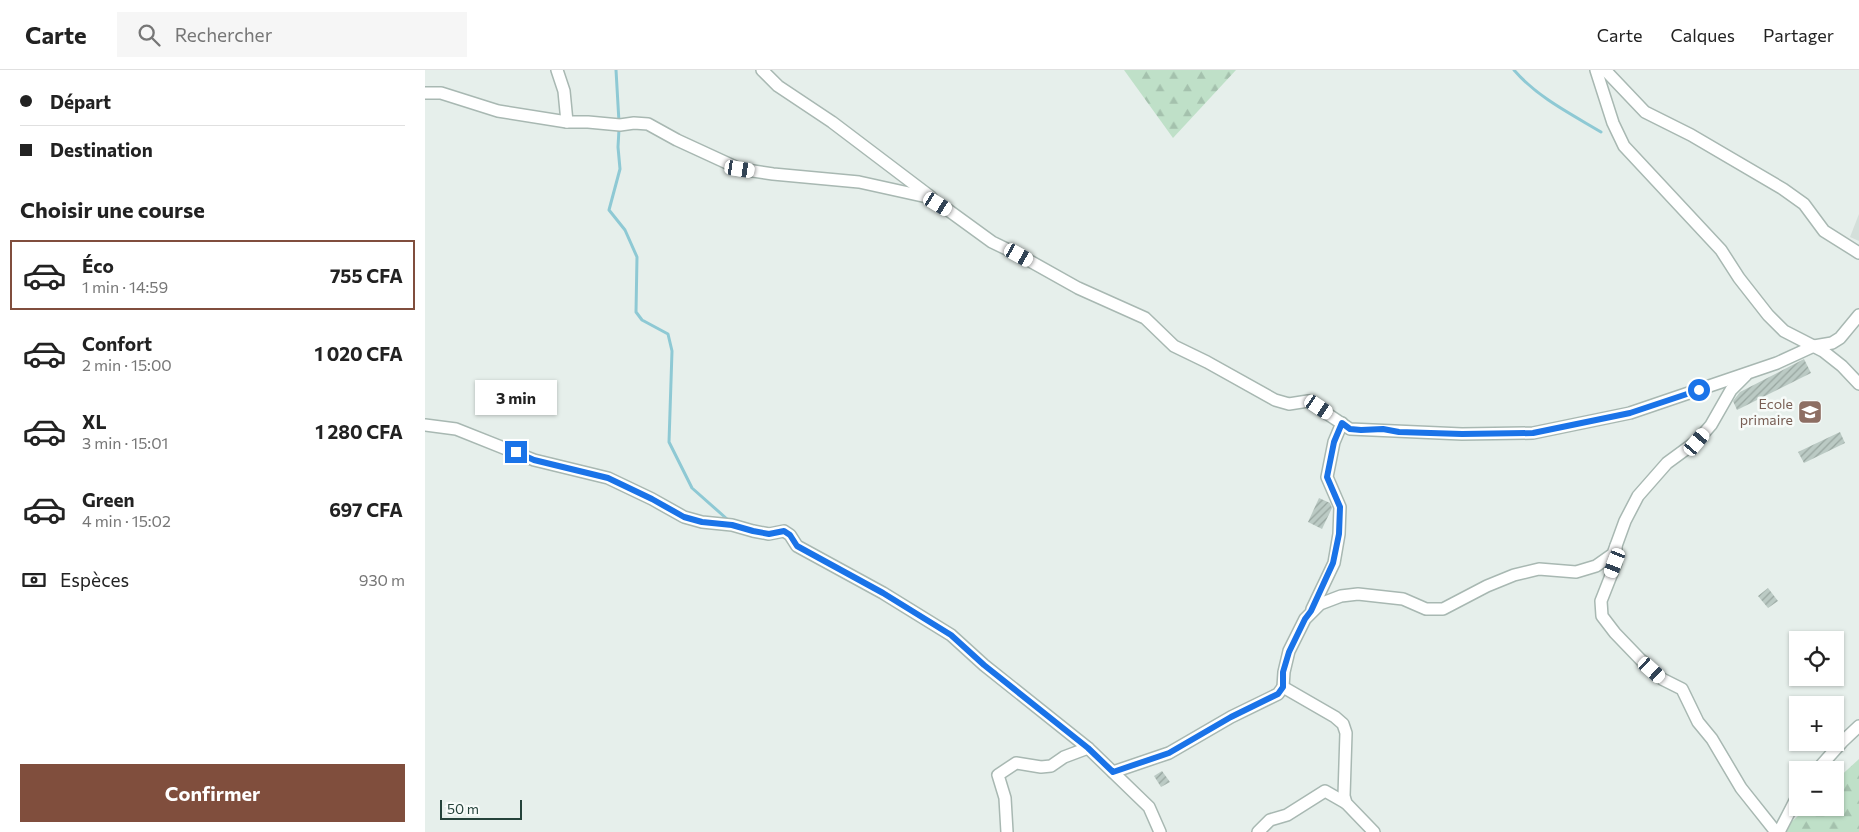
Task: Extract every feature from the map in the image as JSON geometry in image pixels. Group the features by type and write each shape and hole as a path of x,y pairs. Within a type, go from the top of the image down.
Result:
{"street":[{"path":"557,70 564,91 567,122"},
{"path":"762,70 778,86 832,122 992,242 1078,288 1145,318 1174,346 1214,365 1275,400 1289,404 1308,401 1350,429 1462,434 1533,433 1630,413 1777,363 1814,346 1832,343 1840,338 1859,315"},
{"path":"1596,70 1613,123 1624,146 1721,250 1739,278 1784,331 1823,351 1842,366 1859,384"},
{"path":"1605,70 1645,112 1691,135 1805,204 1823,231 1859,253"},
{"path":"425,93 441,93 498,111 567,122 588,122 619,126 634,123 648,124 677,140 740,169 859,182 927,197 948,210"},
{"path":"1311,611 1327,601 1341,596 1358,594 1403,600 1425,609 1443,610 1487,586 1514,575 1539,569 1576,572 1596,566 1613,554 1638,496 1667,463 1697,442 1711,425 1731,390 1749,372"},
{"path":"1113,772 1169,753 1231,717 1278,694 1283,687 1283,672 1289,652 1305,619 1311,611 1333,563 1339,534 1340,507 1327,477 1334,442 1342,423"},
{"path":"425,425 456,429 534,460 608,478 684,517 702,522 732,525 769,534 784,531 790,535 797,546 883,593 951,635 984,665 1088,748 1149,807 1160,832"},
{"path":"1616,545 1615,563 1601,601 1602,616 1615,633 1641,660 1662,679 1682,689 1698,722 1712,739 1741,788 1778,832 1789,812"},
{"path":"1283,687 1335,717 1343,724 1346,733 1344,796 1346,803"},
{"path":"1825,761 1859,726"},
{"path":"1007,832 1005,798 999,775 1016,763 1051,766 1064,756 1088,748"},
{"path":"1258,832 1271,820 1287,815 1325,791 1346,803 1373,832"}],"shaded area":[{"path":"1859,214 1859,241 1850,237"}],"green space":[{"path":"1124,70 1236,70 1173,138"},
{"path":"1859,759 1859,832 1780,832 1798,816 1844,816 1844,773"}],"building":[{"path":"1804,359 1811,373 1737,410 1733,401 1740,392"},
{"path":"1840,432 1845,443 1804,463 1798,452"},
{"path":"1319,498 1330,503 1332,508 1322,529 1308,522"},
{"path":"1768,588 1778,601 1768,608 1758,596"},
{"path":"1162,771 1170,782 1161,787 1154,776"}],"waterway":[{"path":"616,70 619,122"},
{"path":"1514,70 1544,97 1601,132"},
{"path":"619,129 620,169 609,210 625,230 637,257 636,312 642,320 668,334 672,351 669,442 692,488 727,519"}],"place":[{"name":"Ecole primaire","path":"1810,412"}],"route":[{"path":"516,452 534,460 608,478 684,517 702,522 732,525 769,534 784,531 790,535 797,546 883,593 951,635 984,665 1088,748 1113,772 1169,753 1231,717 1278,694 1283,687 1283,672 1289,652 1305,619 1311,611 1333,563 1339,534 1340,507 1327,477 1334,442 1342,423 1350,429 1383,429 1399,432 1462,434 1533,433 1630,413 1699,390"}]}
